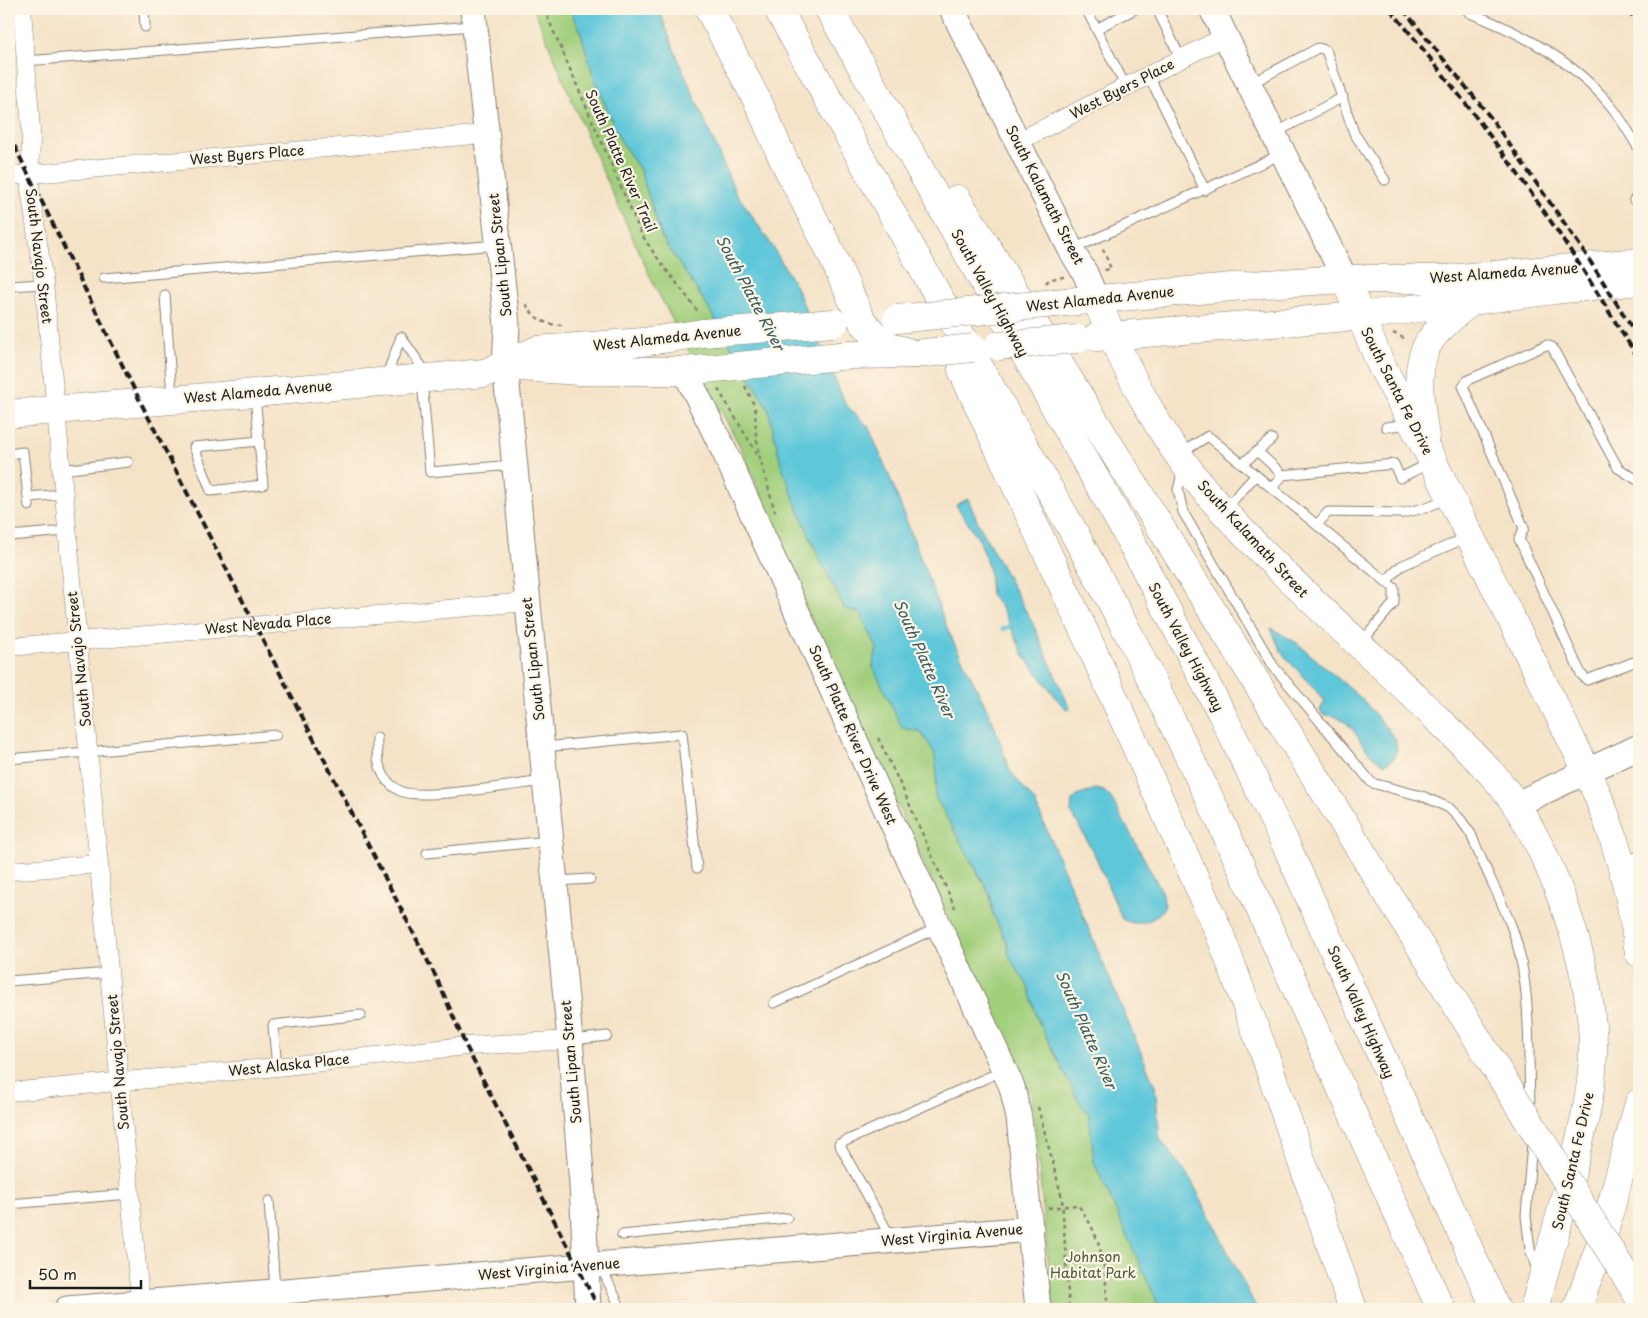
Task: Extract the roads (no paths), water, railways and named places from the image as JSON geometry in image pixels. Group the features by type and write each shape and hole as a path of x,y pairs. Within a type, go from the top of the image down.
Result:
{"main road":[{"path":"709,9 756,97 783,159 829,249 862,321 880,341 894,348 915,354"},
{"path":"777,9 1071,527 1136,649 1219,818 1441,1309"},
{"path":"777,9 972,389 1090,642 1207,902 1240,986 1353,1309"},
{"name":"South Valley Highway","path":"829,9 1110,504 1223,716 1285,843 1496,1309"},
{"path":"835,9 923,143 1639,1297"},
{"name":"West Alameda Avenue","path":"9,414 485,373 506,366 537,350 643,342 700,322 834,323 897,319 1264,284 1345,279 1448,279 1639,262"},
{"name":"South Santa Fe Drive","path":"1345,279 1381,365 1399,425 1430,457 1630,860 1639,953"},
{"name":"West Alameda Avenue","path":"506,366 579,371 685,371 742,375 851,356 915,354 1360,316 1473,300 1639,281"},
{"name":"South Kalamath Street","path":"1096,299 1111,336 1151,410 1182,459 1223,510 1295,584 1459,739 1515,804"},
{"path":"1430,457 1420,379 1424,354 1430,341 1440,328 1473,300"},
{"name":"South Santa Fe Drive","path":"1515,804 1547,866 1568,916 1586,983 1593,1041 1590,1100 1534,1309"},
{"path":"1578,1309 1601,1242 1639,1103"}],"street":[{"name":"South Navajo Street","path":"22,9 31,130 29,174 44,284 141,1306"},
{"name":"South Kalamath Street","path":"952,9 1071,250 1085,273 1096,299"},
{"name":"South Santa Fe Drive","path":"1212,9 1280,143 1345,279"},
{"name":"South Lipan Street","path":"474,17 507,325 506,366 514,465 570,1040 582,1192 592,1265 588,1309"},
{"name":"West Byers Place","path":"1017,142 1226,36"},
{"name":"West Byers Place","path":"9,176 486,134"},
{"name":"South Platte River Drive West","path":"685,371 732,467 1005,1070 1016,1101 1038,1309"},
{"name":"West Nevada Place","path":"9,647 527,602"},
{"path":"1515,804 1639,747"},
{"path":"9,872 99,864"},
{"name":"West Alaska Place","path":"9,1092 277,1067 466,1046 570,1040"},
{"name":"West Virginia Avenue","path":"67,1309 141,1306 275,1292 1031,1229"}],"lane":[{"path":"144,9 146,27"},
{"path":"1086,9 1126,87"},
{"path":"1096,29 1135,9"},
{"path":"1156,9 1181,59"},
{"path":"1466,9 1470,13 1505,27 1573,68 1614,109 1639,148"},
{"path":"26,61 474,17"},
{"path":"1250,84 1318,48 1326,50 1354,133 1385,180"},
{"path":"1149,76 1205,190"},
{"path":"1071,250 1205,190 1280,143 1343,97"},
{"path":"104,278 499,245"},
{"path":"9,286 44,284"},
{"path":"165,295 172,400"},
{"path":"384,381 401,337 426,378 430,472 514,465"},
{"path":"1639,481 1618,468 1552,347 1546,345 1468,380 1463,386 1524,528 1519,539 1581,674 1587,680 1596,678 1639,660"},
{"path":"255,393 260,441 263,485 211,491 194,447 260,441"},
{"path":"1360,645 1394,603 1394,588 1208,436 1182,459 1178,490 1184,512 1274,667 1372,784 1425,798 1448,808 1462,820 1471,834 1512,929 1520,960 1526,1007 1532,1152 1526,1216 1530,1249 1542,1282"},
{"path":"1242,464 1272,439"},
{"path":"1257,451 1283,475"},
{"path":"9,454 23,452 29,501 63,494"},
{"path":"1272,488 1283,475 1394,464 1400,478 1430,457"},
{"path":"61,470 128,462"},
{"path":"1223,510 1256,475"},
{"path":"1317,525 1328,512 1404,513 1425,508 1450,497"},
{"path":"9,536 66,531"},
{"path":"1386,582 1401,566 1470,536"},
{"path":"541,747 682,734 697,868"},
{"path":"9,759 276,735"},
{"path":"378,738 376,754 382,775 400,791 421,796 544,781"},
{"path":"427,853 550,841"},
{"path":"554,881 590,879"},
{"path":"774,1003 940,926"},
{"path":"9,981 109,972"},
{"path":"277,1067 274,1025 361,1015"},
{"path":"570,1040 607,1036"},
{"path":"892,1240 839,1144 1005,1070"},
{"path":"9,1204 130,1194"},
{"path":"269,1201 275,1292"},
{"path":"622,1235 787,1218"},
{"path":"592,1265 621,1309"}],"water":[{"name":"South Platte River","path":"569,9 659,9 673,47 735,191 771,244 796,287 846,405 868,426 891,480 949,633 992,719 1010,771 1035,802 1155,1086 1160,1139 1190,1178 1257,1309 1161,1309 1157,1302 1094,1162 1089,1114 1078,1100 1037,1018 1028,986 1010,958 1007,943 993,914 990,894 935,796 937,772 934,752 921,732 902,728 873,667 877,648 861,614 845,609 820,560 794,499 781,464 768,408 701,296 662,238 640,170 619,138 595,81 579,27"},
{"path":"968,499 979,525 1033,624 1070,709 1067,710 1062,705 1024,656 1003,610 991,595 989,569 980,541 956,505"},
{"path":"1271,628 1297,643 1363,700 1395,738 1397,749 1393,759 1385,764 1375,758 1351,727 1344,721 1323,715 1320,710 1325,701 1281,652"},
{"path":"1096,789 1104,791 1111,798 1160,888 1165,905 1162,911 1152,919 1134,923 1122,919 1095,855 1071,812 1072,801 1077,796"}],"waterway":[{"path":"1003,629 1009,627"}],"railway":[{"path":"1390,9 1438,68 1507,159 1572,253 1639,359"},
{"path":"1403,9 1491,118 1583,250 1639,339"},
{"path":"1629,9 1639,29"},
{"path":"9,135 141,403 437,979 466,1046 599,1309"}],"park label":[{"name":"Johnson Habitat Park","path":"1093,1266"}]}
